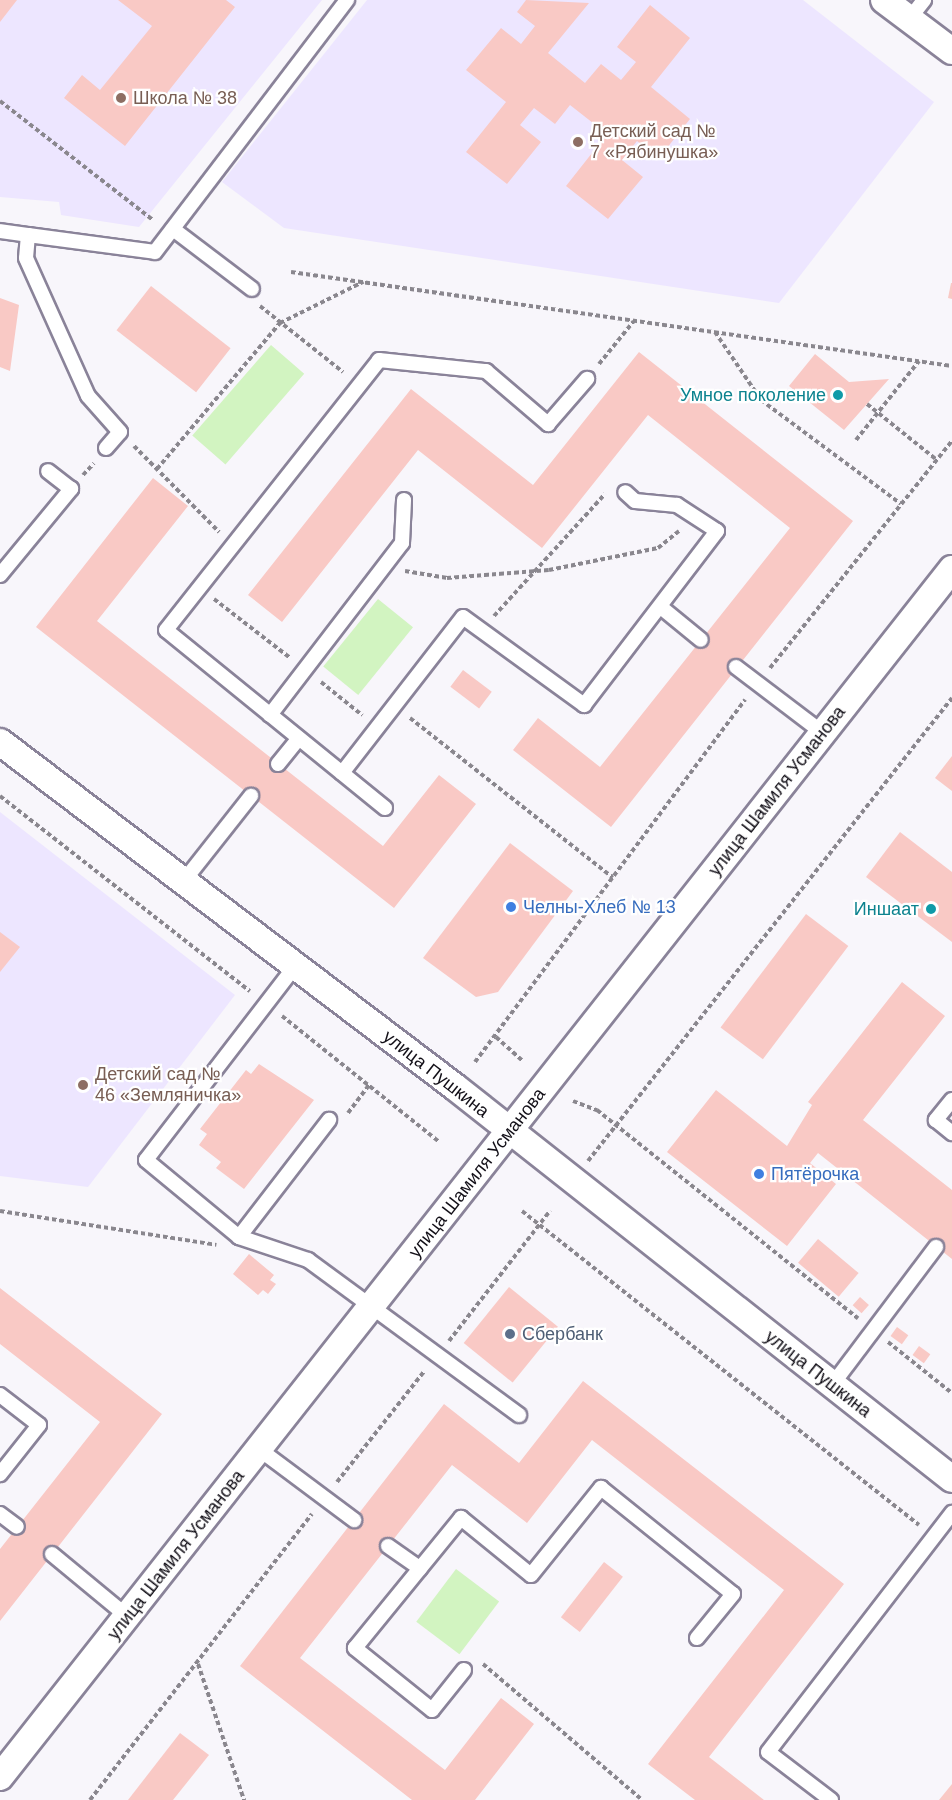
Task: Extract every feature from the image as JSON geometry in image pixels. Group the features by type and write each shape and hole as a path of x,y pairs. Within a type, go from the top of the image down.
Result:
{"street":[{"path":"884,0 917,9 952,51"},
{"name":"улица Шамиля Усманова","path":"0,1776 952,569"},
{"name":"улица Пушкина","path":"0,742 296,965 952,1479"}],"lane":[{"path":"0,231 155,252 346,0"},
{"path":"173,229 252,289"},
{"path":"28,235 26,258 88,396 120,432 106,448"},
{"path":"385,808 166,630 379,360 486,371 548,424 587,380"},
{"path":"0,575 71,489 48,471"},
{"path":"342,773 464,617 584,705 662,608 717,531 677,505 634,501 625,492"},
{"path":"270,715 402,543 404,500"},
{"path":"662,608 701,640"},
{"path":"736,667 823,733"},
{"path":"278,764 299,738"},
{"path":"183,882 251,796"},
{"path":"296,965 146,1160 239,1237 308,1260 519,1415"},
{"path":"952,1100 936,1120 952,1133"},
{"path":"239,1237 329,1120"},
{"path":"832,1385 936,1247"},
{"path":"0,1395 39,1425 0,1474"},
{"path":"259,1449 354,1520"},
{"path":"464,1670 432,1710 355,1648 461,1518 531,1575 601,1488 733,1594 697,1638"},
{"path":"831,1800 768,1752 952,1513"},
{"path":"0,1514 17,1527"},
{"path":"388,1546 420,1568"},
{"path":"52,1554 127,1616"}],"path":[{"path":"0,101 107,187 173,229"},
{"path":"291,272 952,366"},
{"path":"157,469 280,323 363,282"},
{"path":"252,289 262,309 359,384"},
{"path":"587,380 634,321"},
{"path":"715,332 761,400 901,504"},
{"path":"856,440 919,361"},
{"path":"867,404 937,460"},
{"path":"120,432 232,545"},
{"path":"475,1062 496,1037 758,684 952,441"},
{"path":"71,489 106,448"},
{"path":"482,630 609,487"},
{"path":"383,567 447,578 534,571 658,548 698,517"},
{"path":"584,1167 952,698"},
{"path":"395,706 613,878"},
{"path":"0,796 267,1004 438,1141"},
{"path":"496,1037 523,1061"},
{"path":"329,1120 337,1126 369,1085"},
{"path":"573,1101 616,1126 952,1393"},
{"path":"0,1211 228,1247"},
{"path":"522,1211 934,1537"},
{"path":"464,1670 479,1660 642,1800"},
{"path":"198,1663 244,1800"}],"shaded area":[{"name":"Школа № 38","path":"0,0 322,0 139,227 61,215 59,202 0,197"},
{"name":"Детский сад № 7 «Рябинушка»","path":"367,0 803,0 934,102 779,303 284,228 222,182"},
{"name":"Детский сад № 46 «Земляничка»","path":"0,812 235,995 88,1187 0,1176"}],"green space":[{"path":"271,345 304,374 225,464 192,436"},
{"path":"378,599 413,627 358,695 323,667"},
{"path":"456,1569 499,1601 459,1654 416,1622"}],"building":[{"path":"0,0 17,0 0,22"},
{"path":"118,0 226,0 235,7 125,146 64,98 82,75 100,90 152,26"},
{"path":"526,0 589,3 548,53 585,83 601,64 621,80 636,62 617,47 650,5 690,38 651,87 690,119 659,158 637,141 622,160 643,177 608,219 566,186 607,134 570,105 555,124 534,108 520,125 541,142 507,184 466,152 506,102 466,70 501,28 521,44 535,26 517,12"},
{"path":"952,283 952,299 948,298"},
{"path":"151,286 231,348 196,392 117,330"},
{"path":"0,298 19,305 10,371 0,367"},
{"path":"639,352 853,521 611,827 513,750 538,718 600,767 790,528 648,415 542,548 418,450 282,622 248,595 411,389 533,485"},
{"name":"Умное поколение","path":"815,354 849,382 889,379 844,430 789,386"},
{"path":"153,478 188,506 97,621 383,846 439,775 476,804 394,908 36,627"},
{"path":"463,670 492,692 479,708 450,687"},
{"path":"952,756 952,791 935,778"},
{"name":"Иншаат","path":"900,832 952,872 952,942 866,877"},
{"name":"Челны-Хлеб № 13","path":"510,843 573,891 498,992 476,997 423,958"},
{"path":"806,914 848,946 763,1059 721,1027"},
{"path":"0,932 20,947 0,972"},
{"path":"902,982 945,1016 863,1120 952,1190 952,1259 818,1153 810,1163 836,1184 787,1246 667,1152 716,1090 787,1146 812,1105 808,1102"},
{"path":"259,1064 314,1100 244,1189 216,1168 221,1162 199,1145 207,1134 200,1129 246,1070 251,1074"},
{"path":"818,1239 859,1273 839,1297 798,1263"},
{"path":"249,1254 274,1275 270,1280 276,1284 268,1294 263,1290 258,1295 233,1274"},
{"name":"Сбербанк","path":"509,1287 558,1327 513,1383 464,1343"},
{"path":"0,1288 162,1414 0,1621 0,1549 100,1422 0,1344"},
{"path":"860,1297 869,1305 862,1313 853,1305"},
{"path":"897,1327 908,1335 902,1344 891,1336"},
{"path":"919,1346 930,1354 924,1363 913,1355"},
{"path":"583,1381 844,1584 709,1757 764,1800 695,1800 648,1764 784,1590 592,1440 527,1523 452,1465 300,1658 445,1770 501,1698 534,1724 475,1800 412,1800 240,1666 444,1404 519,1463"},
{"path":"604,1562 623,1577 580,1632 561,1617"},
{"path":"180,1733 209,1755 173,1800 128,1800"},
{"path":"952,1784 952,1800 939,1800"}],"place":[{"name":"Школа № 38","path":"121,98"},
{"name":"Детский сад № 7 «Рябинушка»","path":"578,142"},
{"name":"Умное поколение","path":"838,395"},
{"name":"Челны-Хлеб № 13","path":"511,907"},
{"name":"Иншаат","path":"931,909"},
{"name":"Детский сад № 46 «Земляничка»","path":"83,1085"},
{"name":"Пятёрочка","path":"759,1174"},
{"name":"Сбербанк","path":"510,1334"}]}
